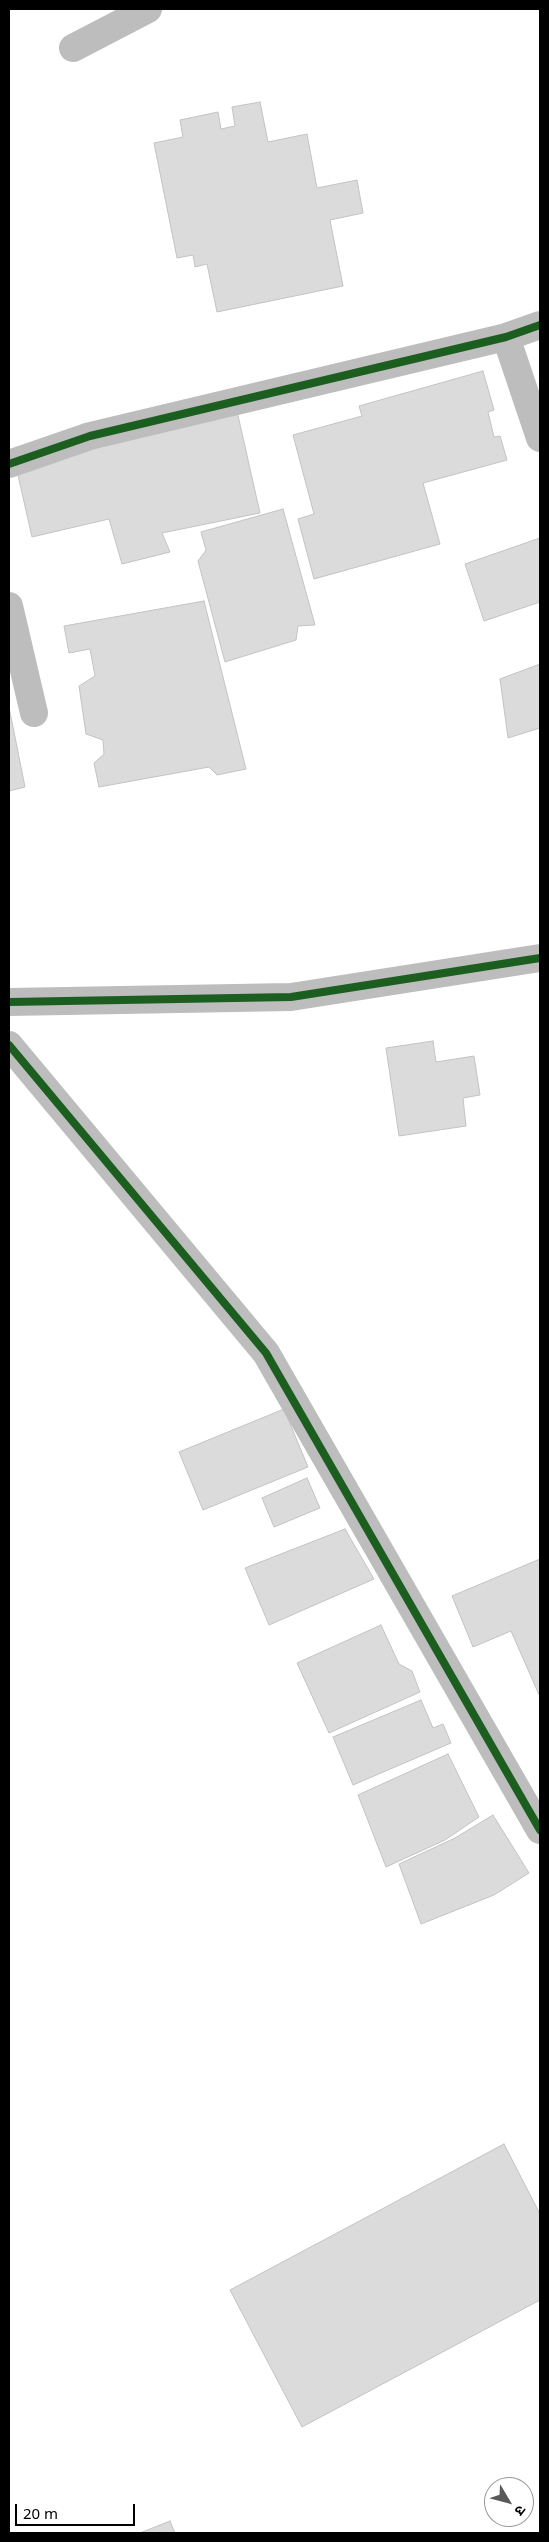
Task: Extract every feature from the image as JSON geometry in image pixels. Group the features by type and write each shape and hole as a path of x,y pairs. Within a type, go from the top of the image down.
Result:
{"street":[{"path":"73,48 148,9"},
{"path":"9,464 90,436 506,337 540,325"},
{"path":"506,337 540,438"},
{"path":"9,606 34,713"},
{"path":"9,1002 291,997 540,958"},
{"path":"9,1046 266,1353 537,1817"}],"building":[{"path":"260,102 268,142 307,134 317,188 357,180 363,213 330,220 343,286 217,312 207,264 195,267 193,255 177,258 154,143 183,137 180,120 218,112 221,129 235,126 232,107"},
{"path":"483,371 494,410 488,412 494,437 500,436 507,460 423,483 440,544 314,579 298,519 314,514 293,435 362,416 359,406"},
{"path":"237,411 260,513 162,533 170,552 122,564 109,519 32,537 15,462"},
{"path":"283,509 315,625 298,626 296,640 225,662 198,561 206,550 201,532"},
{"path":"540,538 540,602 484,621 465,564"},
{"path":"204,601 246,769 217,775 209,767 99,787 94,763 104,754 103,740 86,734 79,686 95,676 90,649 69,653 64,626"},
{"path":"540,664 540,728 508,738 500,679"},
{"path":"9,707 25,787 9,791"},
{"path":"433,1041 436,1062 474,1056 480,1095 463,1098 466,1126 399,1136 386,1048"},
{"path":"284,1409 308,1467 203,1510 179,1452"},
{"path":"307,1478 320,1508 274,1527 262,1498"},
{"path":"345,1529 374,1579 269,1625 245,1568"},
{"path":"540,1559 540,1697 511,1631 473,1647 452,1596"},
{"path":"381,1625 399,1664 412,1671 420,1692 329,1733 297,1663"},
{"path":"421,1700 433,1728 443,1724 451,1743 353,1785 333,1737"},
{"path":"448,1754 479,1817 445,1840 386,1867 358,1795"},
{"path":"493,1815 529,1873 494,1895 421,1924 399,1864 455,1838"},
{"path":"504,2144 540,2214 540,2300 302,2427 230,2290"},
{"path":"170,2521 175,2533 140,2533"}],"cycle path":[{"path":"9,464 90,436 506,337 540,325"},
{"path":"9,1002 291,997 540,958"},
{"path":"9,1045 266,1353 540,1830"}]}
